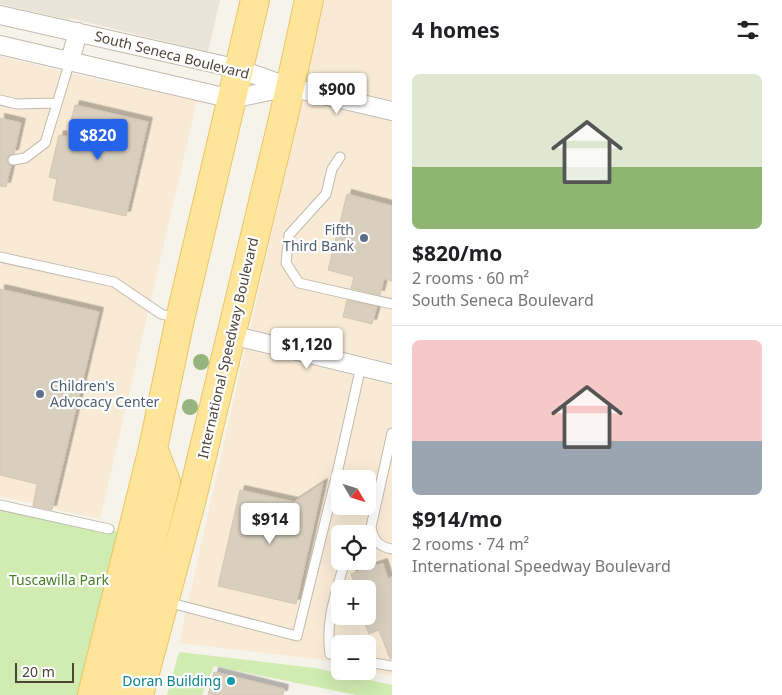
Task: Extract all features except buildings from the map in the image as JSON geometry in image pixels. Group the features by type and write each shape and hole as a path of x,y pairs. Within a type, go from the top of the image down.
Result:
{"main road":[{"path":"92,695 153,448 180,319 256,0"},
{"name":"International Speedway Boulevard","path":"139,695 191,502 309,0"},
{"path":"113,695 166,482 153,448"}],"street":[{"name":"South Seneca Boulevard","path":"0,14 239,69 289,87"},
{"path":"70,61 78,32"},
{"name":"South Seneca Boulevard","path":"0,46 232,99 289,87"},
{"path":"289,87 392,111"},
{"path":"231,335 392,374"}],"lane":[{"path":"12,160 25,158 45,143 70,61"},
{"path":"0,100 18,104 57,103"},
{"path":"340,156 332,168 326,194 289,235 286,263 299,283 392,304"},
{"path":"0,256 114,282 161,314 180,319"},
{"path":"164,602 297,636 361,366"},
{"path":"372,525 392,433"},
{"path":"0,505 109,529"},
{"path":"376,543 383,548 392,549"},
{"path":"331,654 328,642 328,622 342,570"},
{"path":"376,663 392,666"}],"shaded area":[{"path":"0,0 220,0 208,52 70,18 69,20 0,4"},
{"path":"325,0 392,0 392,100 306,81"},
{"path":"0,56 197,101 100,519 0,496"},
{"path":"302,101 392,121 392,363 250,329"},
{"path":"245,349 392,385 392,676 376,672 376,635 331,635 331,662 179,643"}],"green space":[{"name":"Tuscawilla Park","path":"0,505 132,535 92,695 0,695"},
{"path":"179,652 315,668 331,672 331,680 369,680 392,685 392,695 356,695 214,666 202,695 167,695"}],"place":[{"name":"Fifth Third Bank","path":"364,238"},
{"name":"Children's Advocacy Center","path":"40,394"},
{"name":"Doran Building","path":"231,681"}]}
